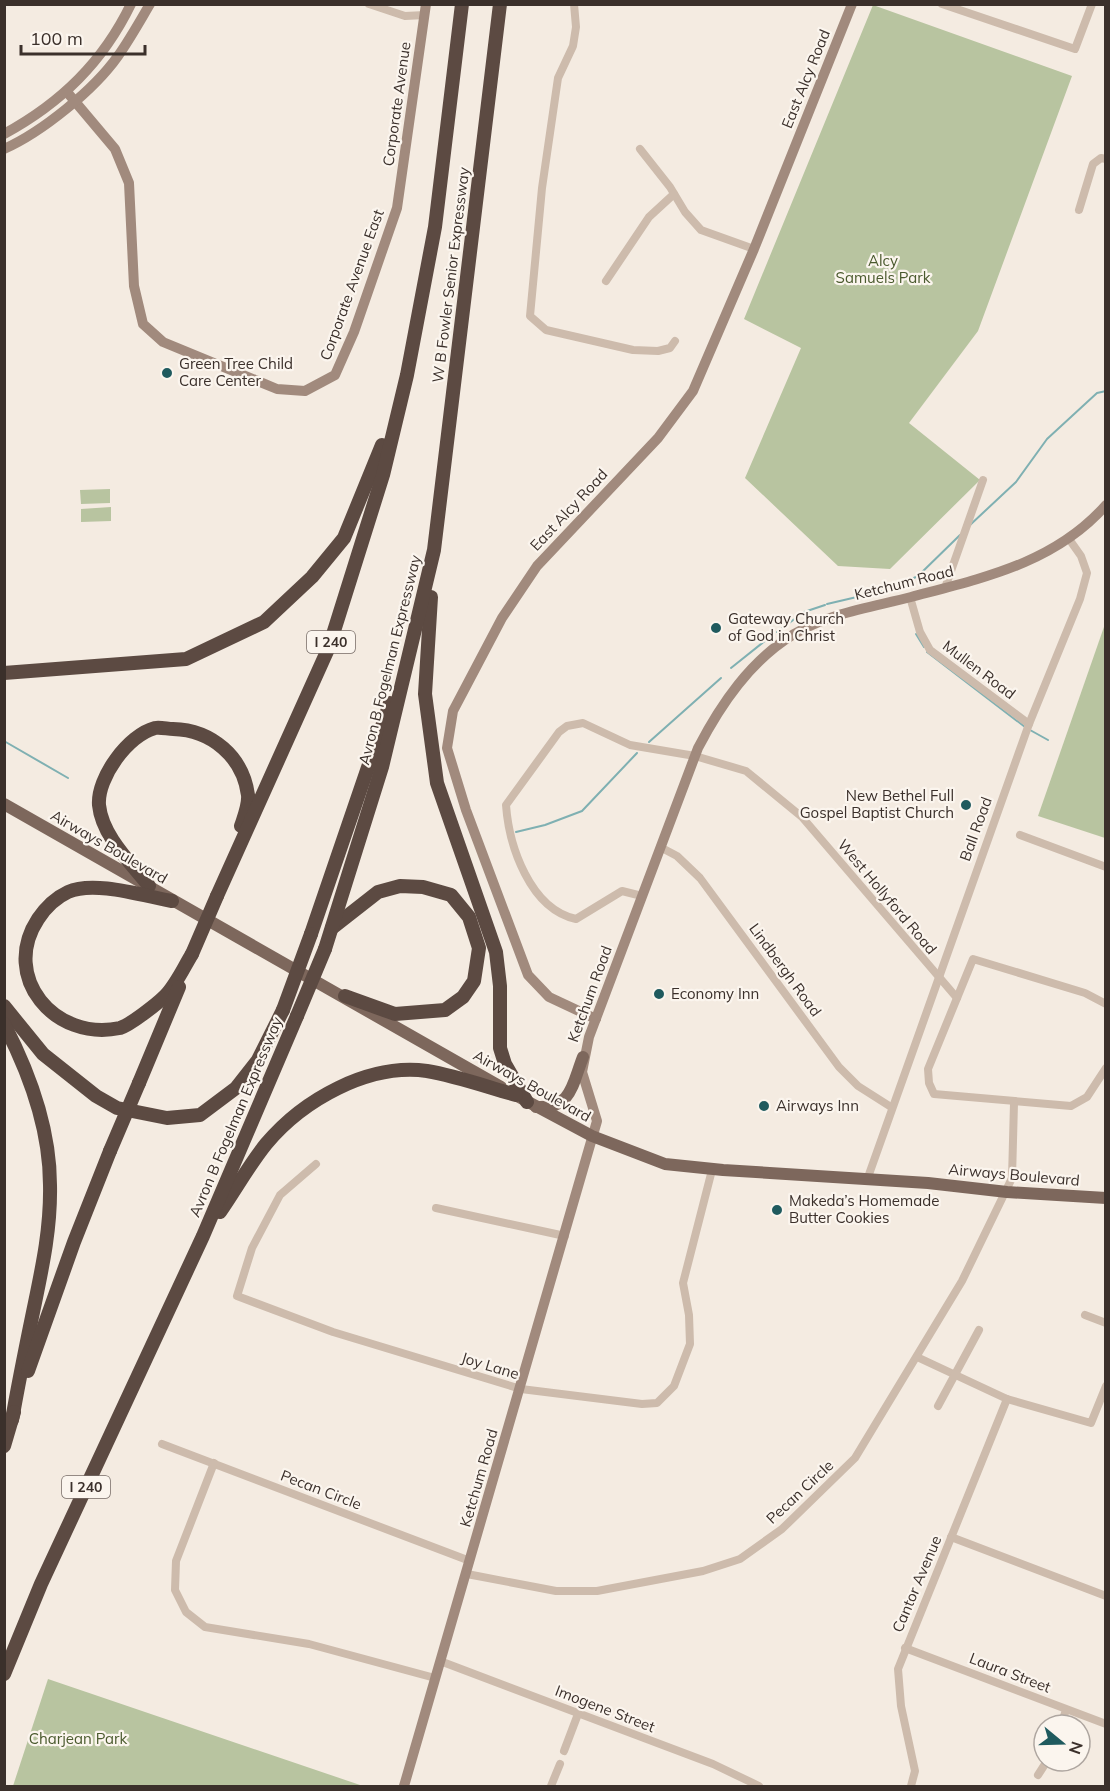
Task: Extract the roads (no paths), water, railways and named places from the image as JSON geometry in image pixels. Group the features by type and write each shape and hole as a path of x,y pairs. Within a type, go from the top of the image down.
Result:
{"highway":[{"name":"W B Fowler Senior Expressway","path":"407,375 435,226 462,4"},
{"name":"W B Fowler Senior Expressway","path":"434,550 500,4"},
{"path":"4,673 186,659 264,622 312,577 344,538 374,467 407,375"},
{"name":"I 240","path":"4,1446 74,1242 111,1151 217,896 329,647 383,475 407,375"},
{"path":"434,550 425,694 437,783 496,952 501,986 500,1048 505,1064 526,1101"},
{"name":"Avron B Fogelman Expressway","path":"4,1674 41,1584 203,1236 325,949 382,767 434,550"},
{"path":"4,1006 43,1054 96,1096 117,1108 167,1118 200,1115 236,1088 258,1060 283,1010 387,712 410,653"},
{"path":"149,886 109,834 99,805 105,776 125,747 155,728 190,729 210,738 225,748 243,771 249,798 230,867"},
{"path":"332,928 378,892 400,886 423,887 451,895 469,917 479,948 474,981 463,997 445,1010 395,1014 345,996"},
{"path":"172,902 93,887 69,891 49,904 25,943 26,965 31,985 39,1003 71,1026 94,1031 123,1027 166,996 192,954"},
{"path":"4,1024 24,1062 36,1098 46,1144 51,1185 46,1253 12,1420"},
{"path":"203,1236 248,1169 281,1127 307,1107 349,1084 399,1071 427,1071 526,1101"}],"main road":[{"name":"Airways Boulevard","path":"4,804 149,886 172,902 345,996 526,1101 592,1137 659,1162 712,1170 928,1183 1007,1192 1106,1198"},
{"path":"526,1101 558,1106 567,1098 583,1057"}],"street":[{"path":"4,134 67,92 97,62 120,28 131,4"},
{"path":"4,149 17,143 75,101 118,57 150,4"},
{"path":"369,4 405,16 426,10"},
{"path":"574,4 576,27 573,45 558,78 542,188 530,316 546,330 633,350 658,351 670,348 675,341"},
{"name":"East Alcy Road","path":"596,1019 549,997 528,975 466,810 447,748 453,711 502,618 537,566 658,438 693,391 754,249 852,4"},
{"path":"942,4 1075,49 1092,4"},
{"name":"Corporate Avenue","path":"397,208 426,10"},
{"name":"Corporate Avenue East","path":"67,92 115,149 129,183 134,286 143,324 163,342 277,388 305,391 335,375 354,332 397,208"},
{"path":"640,149 685,212 701,230 754,249"},
{"path":"1078,210 1094,164 1101,158 1106,159"},
{"path":"606,281 648,217 674,195"},
{"path":"945,588 983,480"},
{"path":"1069,539 1106,505"},
{"name":"Ketchum Road","path":"404,1786 597,1121 582,1072 583,1057 695,756 720,707 747,674 794,634 826,619 877,603 910,597 1011,569 1048,552 1069,539"},
{"name":"Ball Road","path":"867,1180 891,1107 939,981 1028,728 1080,599 1087,573 1082,556 1069,539"},
{"name":"Mullen Road","path":"910,597 920,632 930,650 1028,728"},
{"name":"West Hollyford Road","path":"642,896 622,891 606,898 581,917 572,918 563,914 536,891 517,854 506,805 559,732 574,723 595,728 630,745 695,756 746,771 802,817 939,981 957,998"},
{"path":"1020,835 1106,867"},
{"name":"Lindbergh Road","path":"660,847 677,856 700,878 839,1066 858,1086 891,1107"},
{"path":"1106,1004 1085,993 973,959 928,1069 934,1094 1014,1103 1071,1106 1087,1097 1106,1068"},
{"name":"Pecan Circle","path":"467,1574 556,1591 597,1591 703,1571 740,1559 782,1529 855,1458 962,1281 1012,1178 1014,1103"},
{"name":"Joy Lane","path":"316,1164 280,1194 252,1248 237,1296 333,1332 520,1389 642,1404 657,1403 674,1386 690,1344 689,1315 683,1283 712,1170"},
{"path":"436,1208 565,1236"},
{"path":"1085,1316 1106,1323"},
{"path":"938,1406 979,1330"},
{"path":"917,1357 1007,1400 1091,1423 1106,1386"},
{"name":"Cantor Avenue","path":"911,1786 915,1771 901,1706 898,1669 1007,1400"},
{"name":"Pecan Circle","path":"162,1444 470,1561"},
{"path":"214,1463 176,1561 175,1590 186,1612 205,1627 309,1644 435,1678"},
{"path":"951,1537 1106,1596"},
{"name":"Laura Street","path":"905,1648 1106,1724"},
{"name":"Imogene Street","path":"440,1661 713,1764 759,1786"},
{"path":"564,1751 578,1714"},
{"path":"551,1786 560,1764"}],"waterway":[{"path":"970,525 1016,482 1047,439 1097,393 1106,391"},
{"path":"827,604 891,589 918,576 960,535"},
{"path":"777,632 804,612 825,605"},
{"path":"916,634 924,647"},
{"path":"731,668 766,640"},
{"path":"927,652 1025,727"},
{"path":"649,742 721,678"},
{"path":"1030,730 1048,740"},
{"path":"4,741 68,778"},
{"path":"516,832 545,825 582,811 637,753"}],"place":[{"name":"Green Tree Child Care Center","path":"167,373"},
{"name":"Gateway Church of God in Christ","path":"716,628"},
{"name":"New Bethel Full Gospel Baptist Church","path":"966,805"},
{"name":"Economy Inn","path":"659,994"},
{"name":"Airways Inn","path":"764,1106"},
{"name":"Makeda’s Homemade Butter Cookies","path":"777,1210"}],"park label":[{"name":"Alcy Samuels Park","path":"883,270"},
{"name":"Charjean Park","path":"78,1739"}]}
